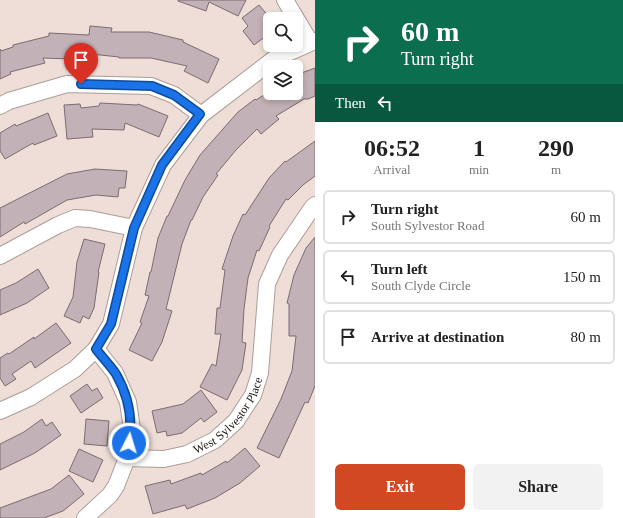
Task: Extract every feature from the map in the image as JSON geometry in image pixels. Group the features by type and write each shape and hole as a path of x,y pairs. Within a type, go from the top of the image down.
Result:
{"street":[{"path":"0,411 31,397 75,369 96,349 111,324 134,228 162,165 200,114 274,59 312,42 285,0"},
{"path":"0,106 9,101 67,84 152,86 174,95 200,114"},
{"name":"West Sylvestor Place","path":"127,458 164,459 187,454 215,440 236,421 253,395 260,373 267,284 280,255 312,208 315,206"},
{"path":"0,256 58,225 75,218 90,219 134,228"},
{"path":"85,518 110,495 116,486 127,458 132,429 128,402 115,373 96,349"}],"building":[{"path":"178,0 246,0 238,16 209,2 206,11"},
{"path":"259,5 265,12 263,12 263,38 254,45 243,31 248,26 242,18"},
{"path":"90,26 112,28 111,32 149,32 183,40 183,42 219,59 208,83 184,71 187,66 151,58 119,58 72,52 72,59 43,58 45,63 10,72 11,74 0,79 0,49 1,51 13,47 13,45 49,36 49,33 89,35"},
{"path":"315,68 315,96 303,100 303,72"},
{"path":"263,96 263,100 302,100 276,116 279,119 261,134 257,129 236,150 216,174 218,175 203,197 191,220 182,244 166,309 172,311 162,342 152,361 129,350 142,323 140,322 149,296 145,295 158,238 185,180 200,155 238,112 255,99 256,100"},
{"path":"100,103 138,104 168,116 159,137 125,123 124,130 92,129 93,137 67,139 64,105 80,104 81,108 99,106"},
{"path":"48,113 57,136 34,145 33,143 5,159 0,151 0,133 15,124 16,126"},
{"path":"315,141 315,176 303,185 288,200 286,199 269,226 270,227 259,251 257,250 248,278 244,309 242,342 246,343 242,370 227,400 200,387 212,364 216,366 221,334 215,334 217,308 220,308 225,270 222,269 233,236 243,214 245,215 269,178 285,161 286,162"},
{"path":"95,169 127,171 125,188 119,188 118,197 96,195 67,200 25,224 24,222 0,237 0,208 67,174"},
{"path":"315,237 315,386 308,403 305,402 279,458 257,448 281,399 292,371 296,336 289,336 289,304 287,303 294,275 306,248"},
{"path":"84,239 105,244 98,272 94,308 89,319 83,316 80,323 64,316 73,297 77,262"},
{"path":"38,269 49,288 27,303 0,315 0,290 16,283"},
{"path":"56,323 71,343 35,368 31,361 12,374 16,379 5,386 0,378 0,358 8,353 9,354 34,337 34,339"},
{"path":"87,384 92,391 97,388 103,398 81,413 70,396"},
{"path":"201,390 217,412 204,422 201,418 182,433 167,436 166,431 157,433 152,411 183,404"},
{"path":"42,419 46,426 52,422 61,435 35,453 0,470 0,444 24,432"},
{"path":"86,419 109,421 107,446 84,444"},
{"path":"245,448 260,466 240,483 215,498 187,509 185,505 153,514 145,486 170,480 171,484 201,473 202,475 226,461 227,463"},
{"path":"79,449 103,460 93,482 69,471"},
{"path":"69,475 84,494 63,511 44,518 0,518 0,508 51,489"}],"route":[{"path":"81,84 152,86 174,95 200,114 162,165 134,228 111,324 96,349 115,373 128,402 132,429 129,443"}]}
